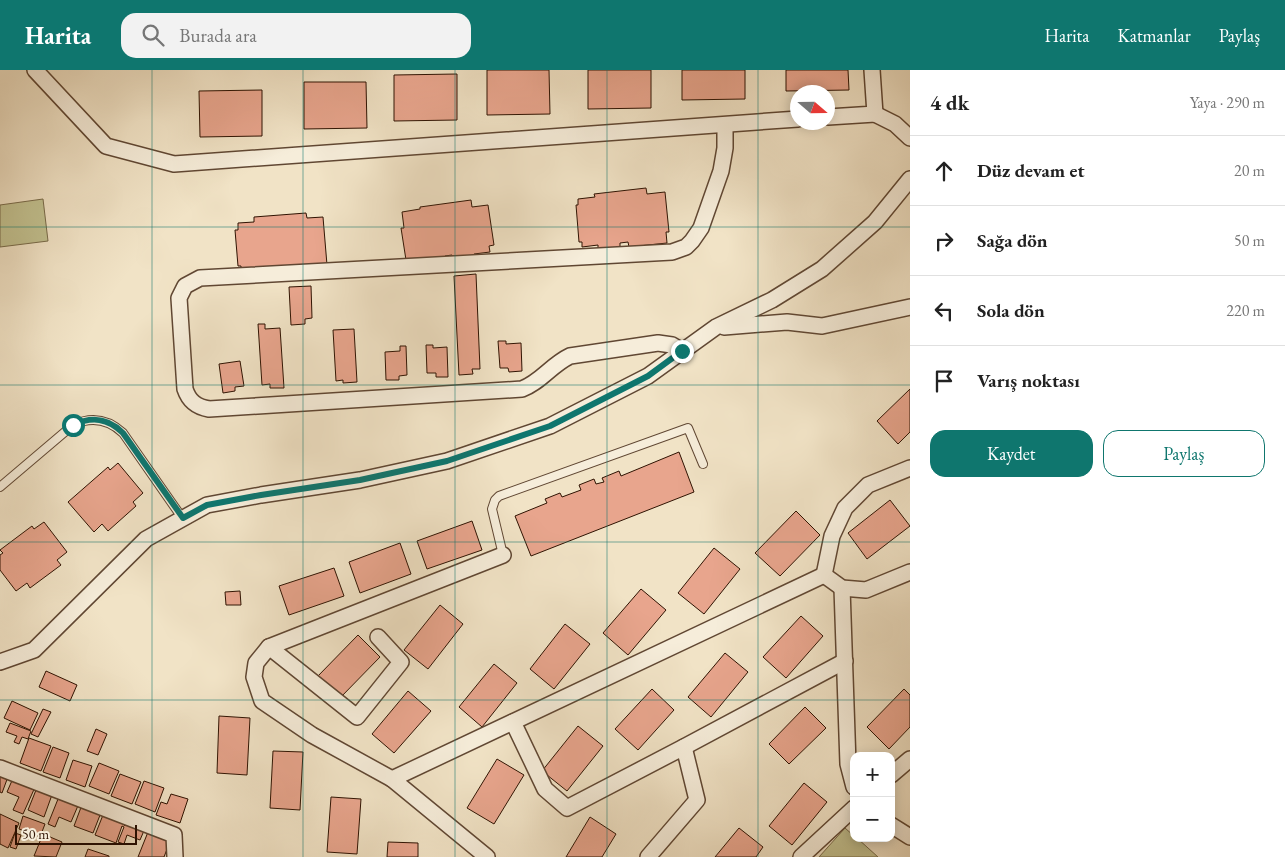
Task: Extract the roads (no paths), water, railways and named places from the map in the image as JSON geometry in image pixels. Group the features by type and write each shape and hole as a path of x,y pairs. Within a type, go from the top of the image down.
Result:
{"street":[{"path":"35,70 106,146 174,164 790,120"},
{"path":"872,70 876,114"},
{"path":"835,117 876,114 895,124 910,138"},
{"path":"682,351 672,345 658,343 570,356 559,361 532,386 522,389 209,409 195,404 187,395 185,389 179,298 185,286 200,278 548,260 679,250 692,241 701,228 721,171 725,148 725,124"},
{"path":"0,662 34,650 146,539 207,505 360,480 447,461 550,426 648,376 716,327 772,300 822,269 875,222 910,179"},
{"path":"716,327 787,322 822,326 910,307"},
{"path":"824,575 832,536 845,508 868,485 910,468"},
{"path":"487,857 392,779 312,735 262,701 254,677 256,663 269,647 503,555"},
{"path":"824,575 842,588 866,590 910,572"},
{"path":"392,779 824,575"},
{"path":"842,588 848,764 850,772"},
{"path":"269,647 356,717 401,662 378,637"},
{"path":"513,722 545,789 567,808 845,661"},
{"path":"648,857 697,800 684,747"},
{"path":"895,772 910,759"},
{"path":"0,768 174,835 175,857"},
{"path":"801,857 850,812"},
{"path":"895,828 910,837"}],"lane":[{"path":"0,486 73,425 82,421 100,419 123,433 183,518"},
{"path":"503,555 492,509 495,500 499,496 688,428 703,464"}]}
